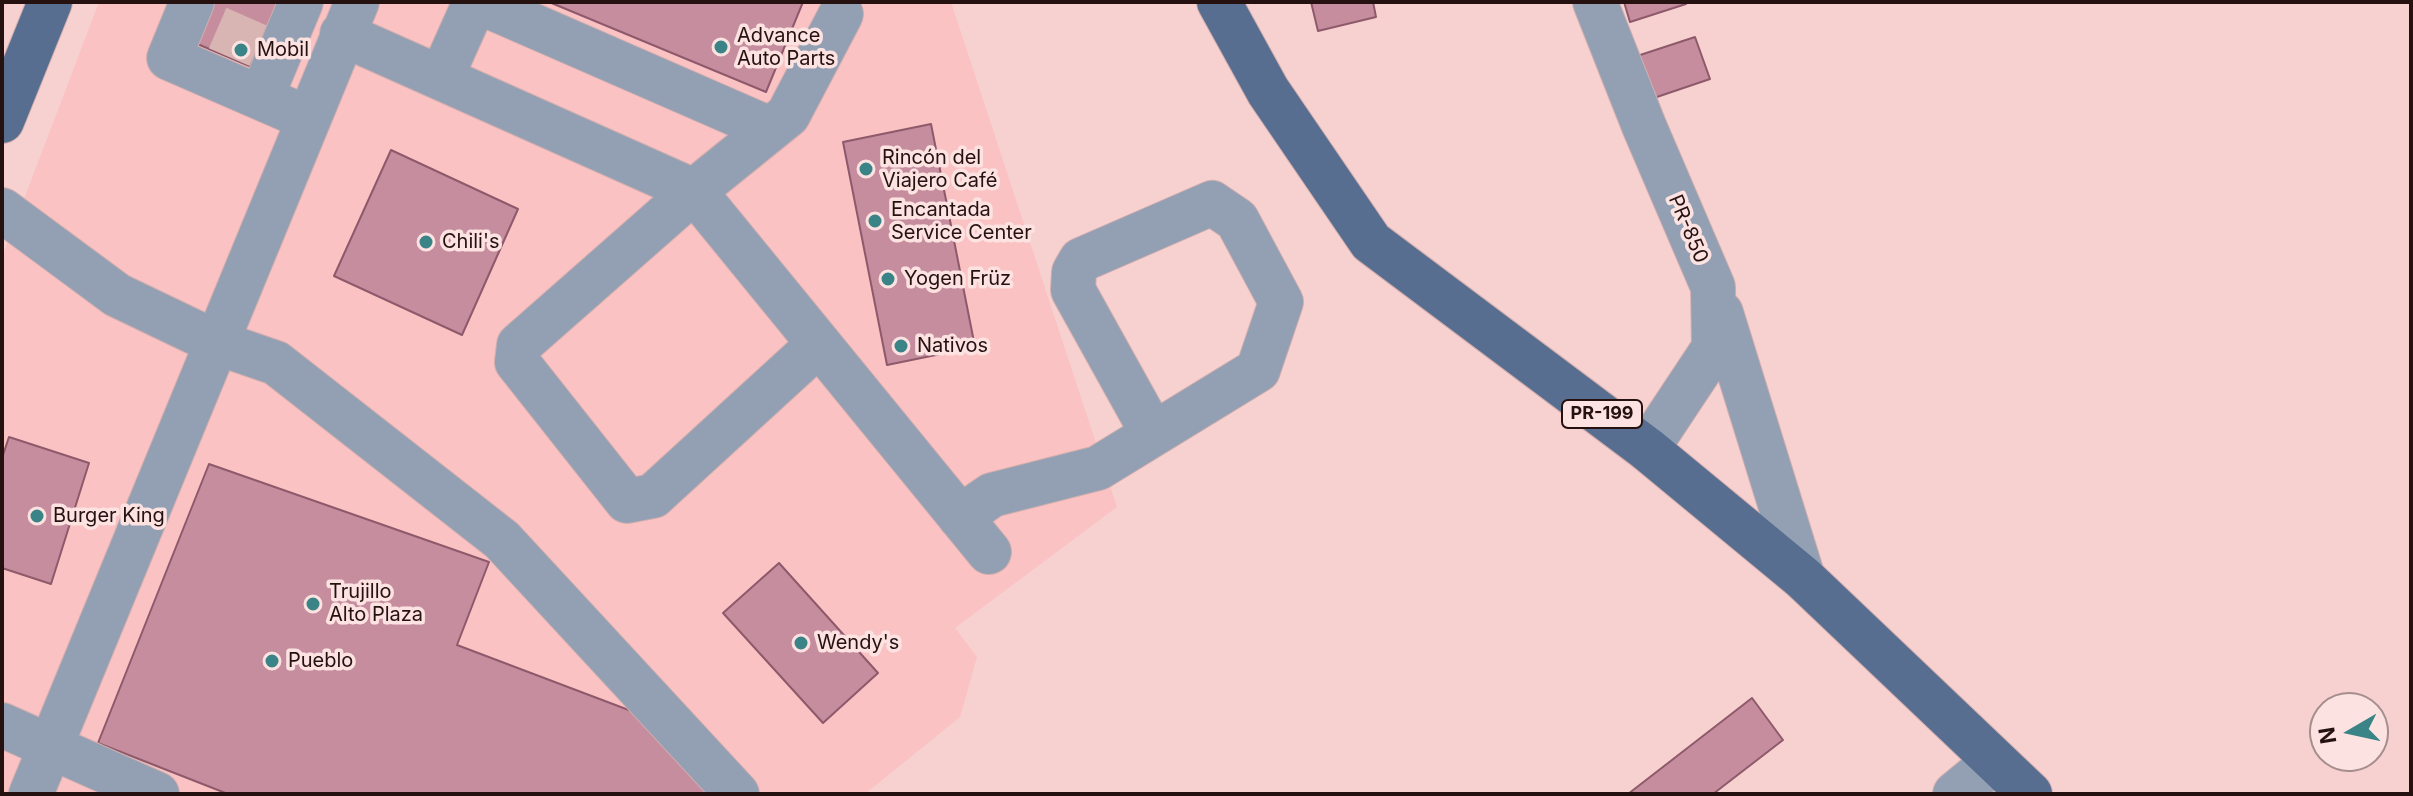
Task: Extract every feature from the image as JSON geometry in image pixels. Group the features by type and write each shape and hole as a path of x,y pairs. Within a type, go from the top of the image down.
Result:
{"main road":[{"path":"2,121 50,2"},
{"name":"PR-199","path":"1219,2 1268,91 1371,242 1647,449 1803,578 2030,794"}],"street":[{"path":"192,2 169,58 225,69 261,98 307,118"},
{"path":"261,98 301,2"},
{"path":"441,78 477,2 770,129"},
{"name":"PR-850","path":"1595,2 1713,287 1714,348 1647,449"},
{"path":"819,344 653,496 627,501 517,362 519,345 694,191 788,115 841,14"},
{"path":"31,794 350,18 441,78 694,191 989,552"},
{"path":"960,517 992,495 1098,468 1258,370 1281,302 1237,220 1212,203 1081,260 1074,272 1073,290 1153,434"},
{"path":"2,210 117,295 215,342 276,363 502,540 737,794"},
{"path":"1713,287 1803,578"},
{"path":"2,725 157,794"},
{"path":"1955,794 1995,761"}],"shaded area":[{"name":"Trujillo Alto Plaza","path":"99,2 951,2 1117,507 955,628 977,657 960,717 865,794 2,794 2,257"}],"building":[{"path":"204,2 289,2 261,71 188,40"},
{"name":"Advance Auto Parts","path":"549,2 803,2 766,92"},
{"path":"1311,2 1373,2 1376,17 1318,31"},
{"path":"1624,2 1685,2 1686,4 1630,22"},
{"path":"1695,37 1710,79 1648,100 1634,57"},
{"path":"931,124 975,347 887,365 843,142"},
{"name":"Chili's","path":"391,150 518,209 462,335 334,276"},
{"name":"Burger King","path":"9,437 89,463 51,584 2,568 2,458"},
{"name":"Trujillo Alto Plaza","path":"209,464 489,562 457,645 663,723 725,794 228,794 98,743"},
{"name":"Wendy's","path":"779,563 878,673 823,723 723,613"},
{"path":"1752,698 1783,740 1713,794 1628,794"}],"tunnel":[{"path":"229,57 253,2"}],"place":[{"name":"Advance Auto Parts","path":"721,47"},
{"name":"Mobil","path":"241,50"},
{"name":"Rincón del Viajero Café","path":"866,169"},
{"name":"Encantada Service Center","path":"875,221"},
{"name":"Chili's","path":"426,242"},
{"name":"Yogen Früz","path":"888,279"},
{"name":"Nativos","path":"901,346"},
{"name":"Burger King","path":"37,516"},
{"name":"Trujillo Alto Plaza","path":"313,604"},
{"name":"Wendy's","path":"801,643"},
{"name":"Pueblo","path":"272,661"}]}
